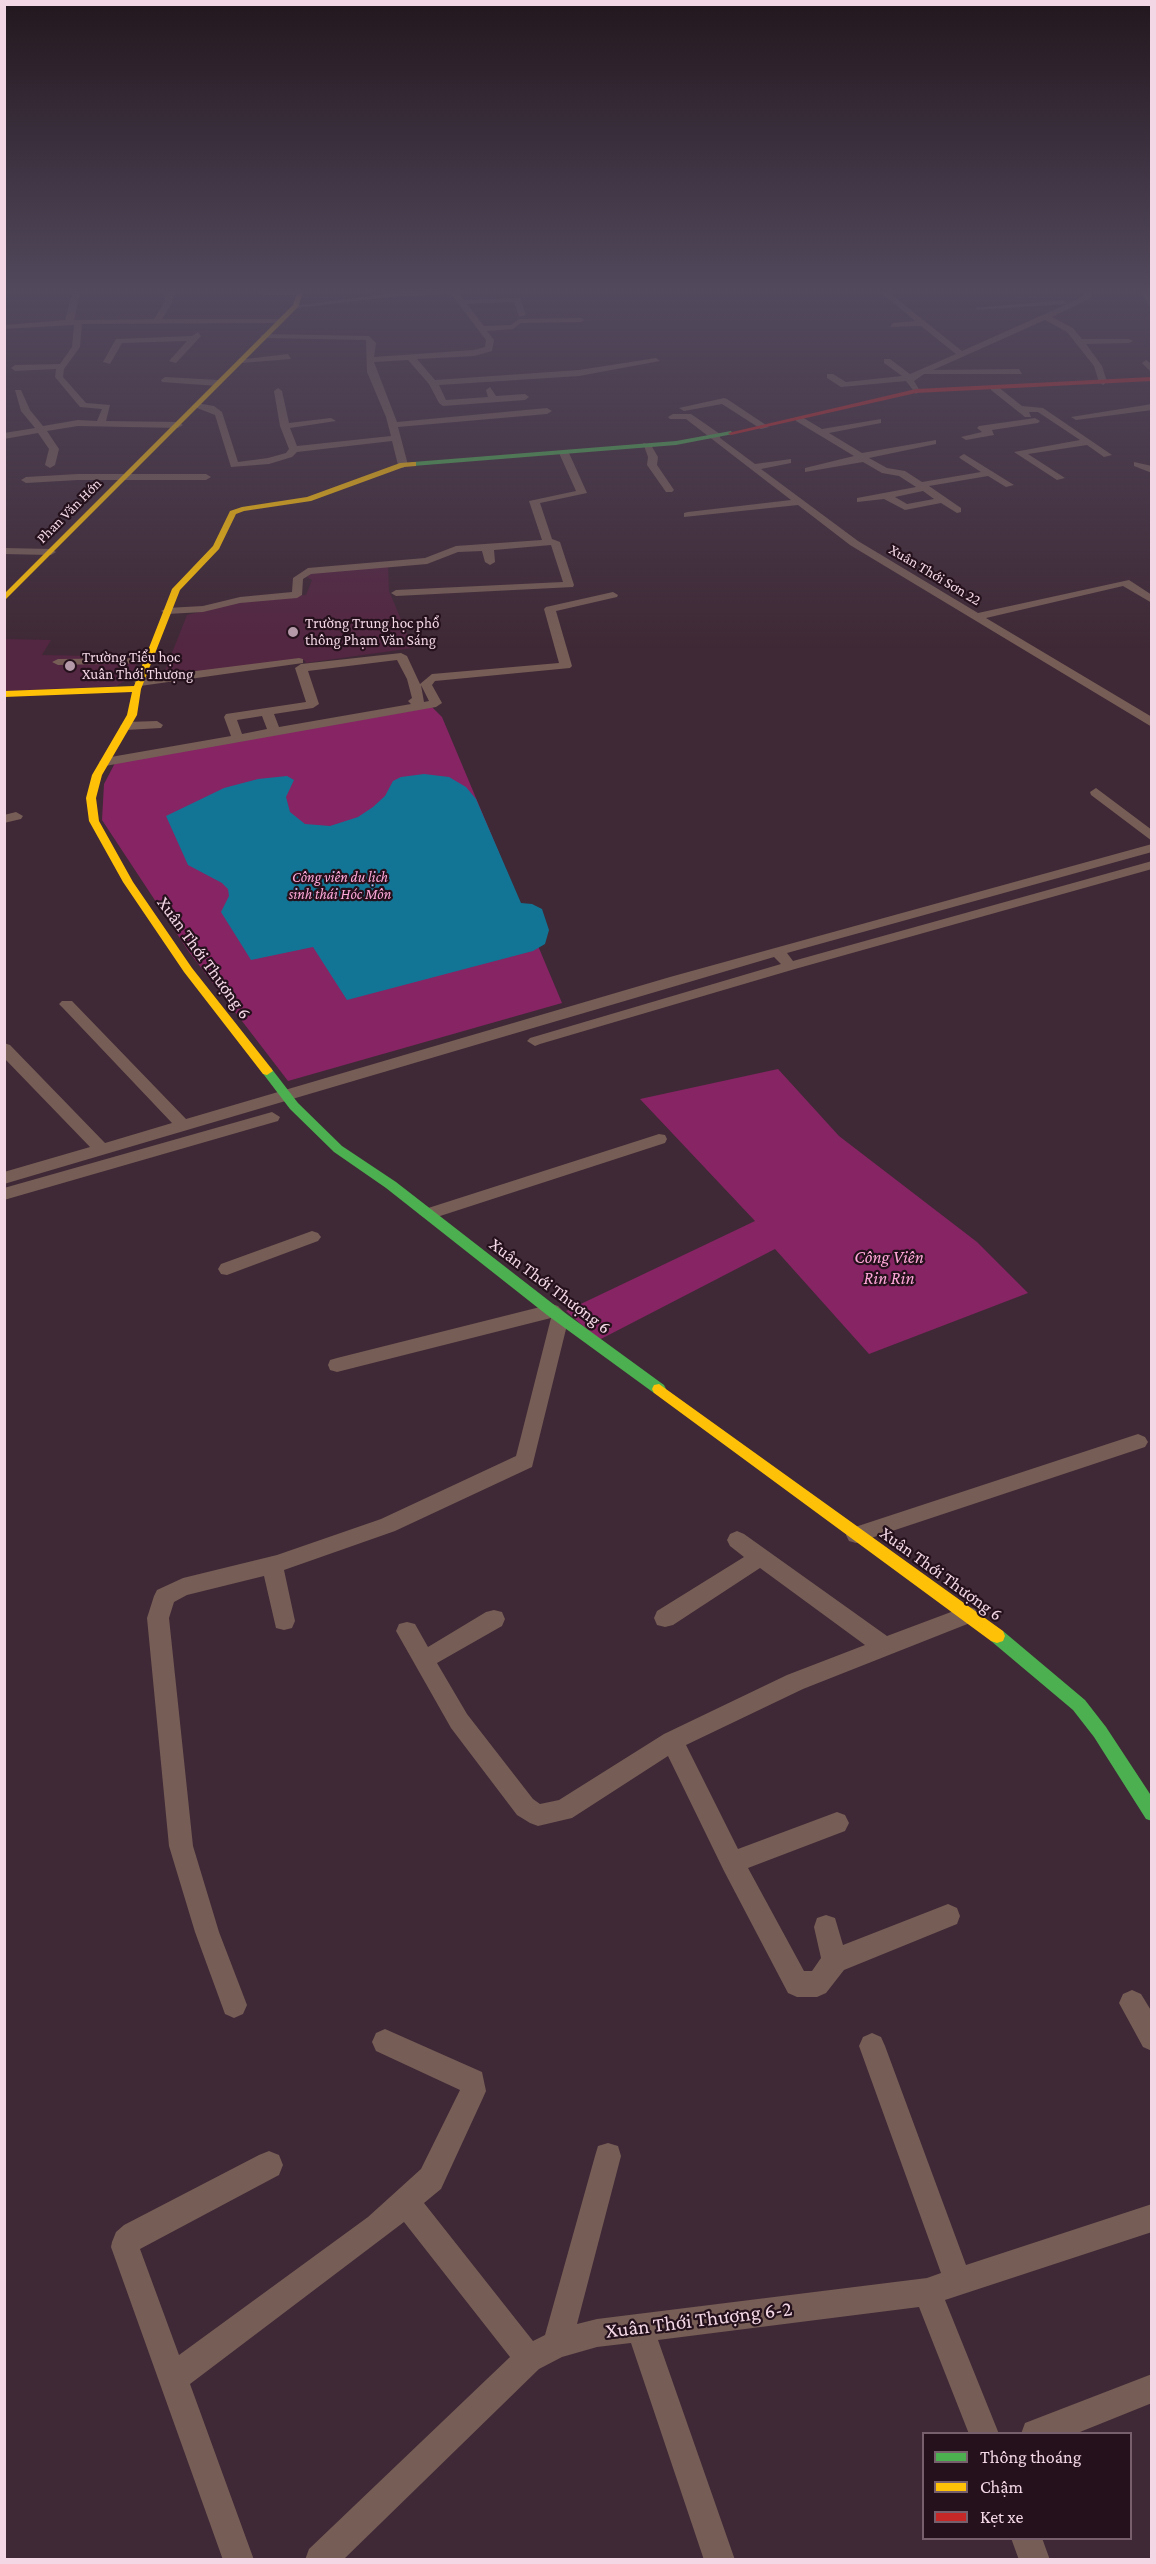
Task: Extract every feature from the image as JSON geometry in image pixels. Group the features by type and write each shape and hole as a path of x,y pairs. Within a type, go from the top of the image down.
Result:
{"street":[{"path":"25,410 54,449 50,465"},
{"path":"100,423 107,410"},
{"name":"Phan Văn Hớn","path":"4,599 193,410"},
{"path":"215,410 219,414 234,465 269,462 289,455 294,449 396,438"},
{"path":"282,410 294,449"},
{"path":"387,410 403,465 564,453 715,437 799,419 830,410"},
{"path":"737,410 764,427"},
{"path":"962,434 982,428 1037,423 1021,410"},
{"path":"1036,410 1107,455"},
{"path":"1076,417 1132,410"},
{"path":"393,425 547,411"},
{"name":"Xuân Thới Sơn 22","path":"673,417 688,416 854,543 1152,723"},
{"path":"799,419 860,458 885,471 902,473 957,510"},
{"path":"285,426 332,421"},
{"path":"819,432 878,421"},
{"path":"4,436 40,429 100,423 178,425"},
{"path":"808,470 933,442"},
{"path":"1060,478 1019,452 1089,442"},
{"path":"646,445 653,457 652,465 669,490"},
{"path":"548,543 534,501 582,493 564,453"},
{"path":"963,457 1009,485"},
{"path":"754,467 788,461"},
{"path":"1137,464 1152,471"},
{"name":"Xuân Thới Thượng 6","path":"403,465 308,499 242,509 233,513 216,547 180,582 138,685 132,715 97,775 91,798 94,821 104,840 128,882 188,970 294,1106 338,1149 428,1214 556,1314 1017,1651 1080,1705 1152,1813"},
{"path":"861,500 990,474"},
{"path":"26,480 206,477"},
{"path":"885,495 905,507 944,500"},
{"path":"688,515 801,502"},
{"path":"167,611 203,609 240,600 297,595 298,578 308,571 427,561 456,549 555,542 570,588 589,615"},
{"path":"490,562 487,550 491,547"},
{"path":"4,551 51,552"},
{"path":"976,617 1125,582 1152,600"},
{"path":"105,762 436,703 426,684 432,678 566,666 550,609 581,603 610,591 570,588 396,593"},
{"path":"238,739 230,717 314,704 301,668 401,656 413,679 419,700 336,713 339,720"},
{"path":"58,662 148,661"},
{"path":"4,694 138,685 299,661"},
{"path":"267,712 274,732"},
{"path":"126,726 157,724"},
{"path":"1096,792 1152,837"},
{"path":"4,1178 182,1124 778,952 1152,848"},
{"path":"535,1041 790,966 1152,865"},
{"path":"778,952 790,966"},
{"path":"67,1004 182,1124"},
{"path":"4,1048 102,1150"},
{"path":"4,1194 272,1117"},
{"path":"428,1214 659,1139"},
{"path":"227,1269 312,1238"},
{"path":"234,2006 207,1932 181,1846 158,1618 165,1596 183,1587 272,1565 388,1525 525,1461 556,1314 337,1365"},
{"path":"856,1535 1138,1442"},
{"path":"737,1540 885,1647"},
{"path":"665,1618 761,1557"},
{"path":"272,1565 284,1621"},
{"path":"407,1630 459,1721 525,1807 538,1815 564,1810 672,1741 795,1682 967,1615"},
{"path":"424,1660 494,1620"},
{"path":"672,1741 732,1863 797,1984 817,1984 831,1968 834,1956 826,1927"},
{"path":"732,1863 837,1822"},
{"path":"832,1962 948,1916"},
{"path":"1132,2004 1152,2038"},
{"path":"173,2378 378,2227 431,2179 473,2091 472,2081 385,2042"},
{"path":"872,2046 958,2282"},
{"path":"557,2344 608,2156"},
{"path":"239,2559 125,2247 126,2242 134,2235 269,2165"},
{"path":"406,2202 529,2359"},
{"name":"Xuân Thới Thượng 6-2","path":"324,2558 529,2359 557,2344 597,2333 927,2292 1152,2218"},
{"path":"927,2292 984,2432"},
{"path":"640,2328 720,2559"},
{"path":"1039,2432 1152,2388"},
{"path":"1027,2540 1035,2559"}],"shaded area":[{"name":"Trường Trung học phổ thông Phạm Văn Sáng","path":"388,566 389,591 413,648 306,663 304,660 172,677 164,673 187,615 244,601 306,595 312,580 307,577 312,572"},
{"name":"Trường Tiểu học Xuân Thới Thượng","path":"5,639 51,640 42,655 139,657 132,675 117,686 5,691"}],"green space":[{"name":"Công viên du lịch sinh thái Hóc Môn","path":"432,707 442,717 562,1003 288,1081 189,952 102,820 104,784 115,763"},
{"name":"Công Viên Rin Rin","path":"778,1069 839,1136 977,1242 1028,1293 869,1354 775,1249 599,1340 566,1311 755,1221 640,1099"}],"water":[{"path":"424,774 449,777 466,787 476,799 521,903 532,904 542,909 549,930 545,944 533,951 347,1000 313,947 251,960 221,912 229,896 228,889 222,883 188,865 166,816 224,788 258,779 287,776 294,780 286,797 290,812 305,824 330,826 358,817 373,807 385,796 393,781 401,777"}],"traffic: fast":[{"path":"413,464 676,443 731,433"},
{"path":"267,1071 294,1106 338,1149 391,1185 552,1311 659,1389"},
{"path":"997,1636 1079,1705 1100,1732 1152,1813"}],"traffic: slow":[{"path":"4,599 193,410"},
{"path":"4,694 137,689 176,589 216,547 233,513 242,509 308,499 403,465 413,464"},
{"path":"137,689 132,715 97,775 91,798 94,821 128,882 188,970 267,1071"},
{"path":"659,1389 997,1636"}],"traffic: jam":[{"path":"731,433 834,410"}],"place":[{"name":"Trường Trung học phổ thông Phạm Văn Sáng","path":"293,632"},
{"name":"Trường Tiểu học Xuân Thới Thượng","path":"70,666"}]}
